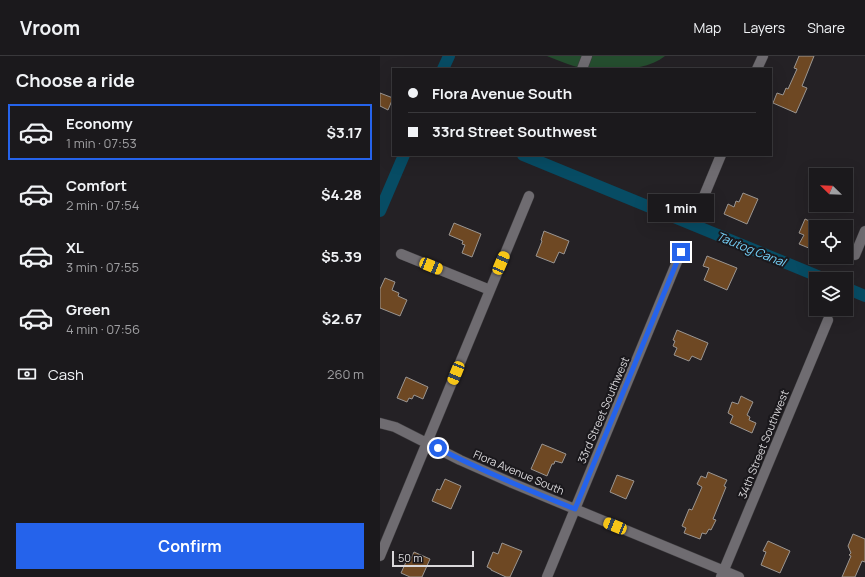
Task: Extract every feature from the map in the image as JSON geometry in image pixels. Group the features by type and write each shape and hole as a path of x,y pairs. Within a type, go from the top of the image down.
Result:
{"street":[{"path":"582,68 587,56"},
{"path":"757,68 763,56"},
{"path":"704,196 722,156"},
{"path":"380,556 529,196"},
{"path":"855,255 865,231"},
{"name":"33rd Street Southwest","path":"547,577 681,252"},
{"path":"401,254 490,290"},
{"name":"34th Street Southwest","path":"722,574 828,320"},
{"name":"Flora Avenue South","path":"380,423 395,427 512,484 575,509 722,574 739,577"}],"green space":[{"path":"547,56 665,56 649,65 634,68 584,68"}],"building":[{"path":"799,56 814,56 802,86 807,88 796,113 773,103 777,93 783,95 786,88 788,89 797,69 794,68"},
{"path":"380,93 392,98 388,110 380,106"},
{"path":"743,193 758,199 747,224 724,214 728,204 734,207 736,201 739,202"},
{"path":"805,219 809,221 809,248 799,244 804,235 799,233"},
{"path":"454,223 481,234 472,257 462,253 465,245 462,244 463,241 449,235"},
{"path":"544,231 569,241 564,254 559,252 554,263 536,256"},
{"path":"707,256 737,268 727,290 704,280 709,268 703,266"},
{"path":"385,278 395,282 392,290 399,293 398,296 407,300 400,316 380,308 380,289"},
{"path":"677,330 708,343 701,360 692,356 689,361 674,355 677,348 673,346 675,341 673,340"},
{"path":"406,377 428,387 423,399 414,395 412,399 409,398 407,402 397,398"},
{"path":"741,396 753,402 747,415 750,417 749,420 756,423 752,433 730,423 733,416 728,413 732,402 738,404"},
{"path":"542,444 566,454 562,463 555,461 554,464 552,464 547,476 531,469"},
{"path":"708,472 727,480 724,486 726,487 713,519 716,520 711,530 709,529 706,534 702,533 700,539 684,533 686,528 682,526 689,509 692,510 702,487 697,484 701,476 706,478"},
{"path":"617,475 634,481 626,499 610,492"},
{"path":"445,479 461,486 451,509 432,501 437,489 440,490"},
{"path":"853,534 865,539 865,562 862,561 855,577 842,577 851,556 849,555 851,553 848,546"},
{"path":"768,541 790,551 780,573 761,565 766,552 763,551"},
{"path":"502,543 522,551 510,577 506,577 487,567 493,552 498,554"},
{"path":"414,552 430,559 422,577 410,577 401,573 406,562 409,563"}],"waterway":[{"path":"443,68 449,56"},
{"path":"380,211 404,156"},
{"name":"Tautog Canal","path":"525,156 809,272"},
{"name":"Tautog Canal","path":"853,291 865,296"}],"route":[{"path":"438,448 512,484 575,509 681,252"}]}
